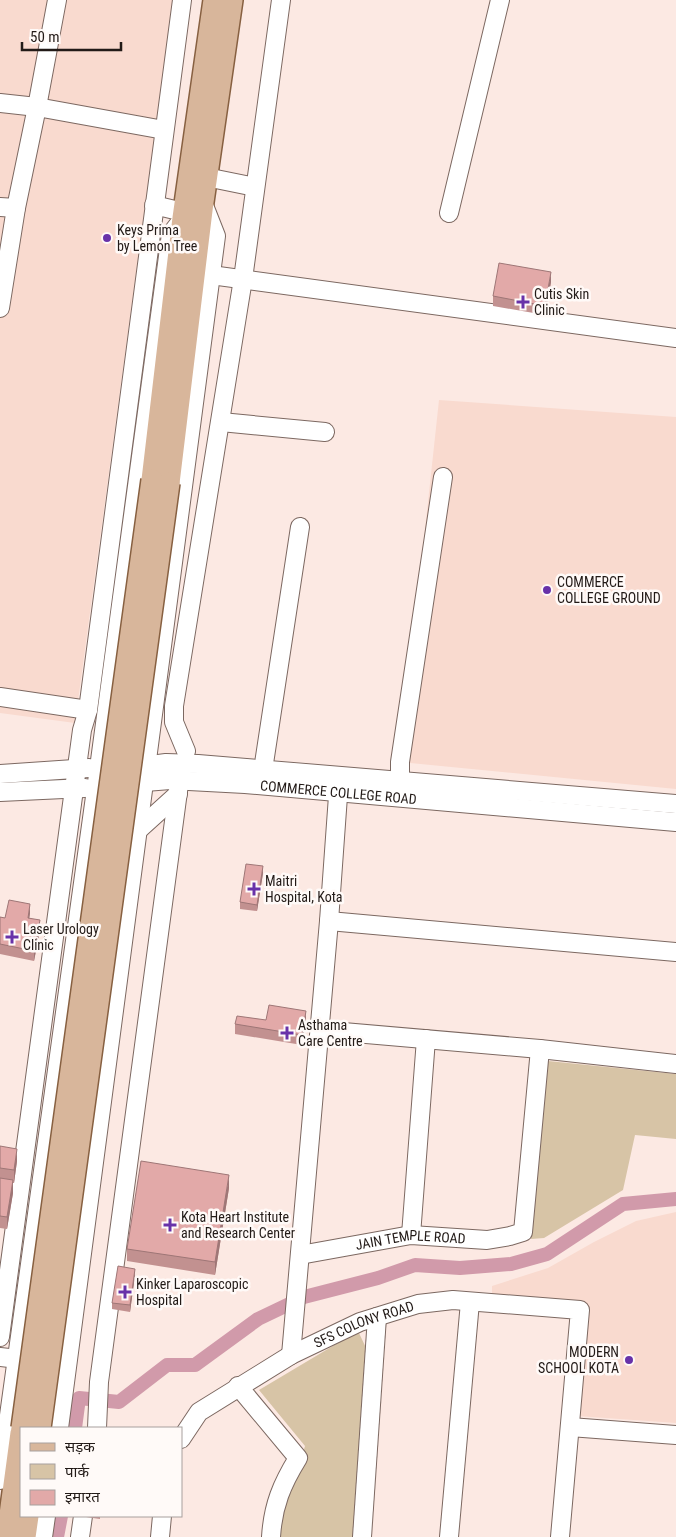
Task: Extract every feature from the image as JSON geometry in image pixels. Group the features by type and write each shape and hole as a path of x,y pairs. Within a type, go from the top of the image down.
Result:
{"main road":[{"path":"40,1427 160,481 183,215 214,0"},
{"path":"22,1427 232,0"},
{"path":"7,1537 20,1440"},
{"path":"25,1537 28,1517"}],"street":[{"path":"0,308 8,207 37,108 57,0"},
{"path":"0,1337 82,730 88,710 182,0"},
{"path":"59,1427 154,702 226,276 256,187 280,0"},
{"path":"449,212 500,0"},
{"path":"0,103 164,130"},
{"path":"206,177 256,187"},
{"path":"97,1427 99,1382 183,766 174,722 174,706 221,422 226,276 216,236 203,202"},
{"path":"0,1480 90,835 170,234 183,215 154,205"},
{"path":"226,276 676,338"},
{"path":"221,422 325,432"},
{"path":"400,782 402,752 443,477"},
{"path":"262,770 300,527"},
{"path":"0,697 88,710"},
{"path":"154,702 183,766"},
{"path":"0,792 96,787 144,775 166,763 183,766 262,770 339,784 400,782 676,804"},
{"path":"136,832 183,766"},
{"name":"COMMERCE COLLEGE ROAD","path":"183,766 245,784 339,784 676,822"},
{"path":"0,774 99,768 144,775"},
{"path":"291,1355 320,1030 339,784"},
{"path":"68,834 90,835"},
{"path":"329,921 676,952"},
{"path":"320,1030 540,1049 676,1064"},
{"path":"411,1235 426,1039"},
{"name":"JAIN TEMPLE ROAD","path":"300,1255 411,1235 488,1240 523,1232 540,1049"},
{"name":"SFS COLONY ROAD","path":"182,1438 199,1412 238,1386 291,1355 360,1322 418,1304 453,1300 580,1310 570,1427"},
{"path":"449,1537 470,1302"},
{"path":"362,1537 377,1317"},
{"path":"0,1356 18,1359"},
{"path":"238,1386 298,1458 283,1482 276,1503 271,1537"},
{"path":"560,1537 570,1427 676,1435"},
{"path":"43,1537 46,1517"},
{"path":"80,1537 83,1517"},
{"path":"160,1537 162,1517"}],"shaded area":[{"path":"0,0 173,0 75,723 0,713"},
{"name":"COMMERCE COLLEGE GROUND","path":"439,400 676,417 676,789 400,762"},
{"name":"MODERN SCHOOL KOTA","path":"676,1212 676,1423 577,1416 586,1304 492,1296 492,1286 548,1268 636,1221"}],"green space":[{"path":"548,1061 676,1074 676,1139 635,1135 623,1190 544,1238 531,1239"},
{"path":"358,1331 368,1352 356,1537 278,1537 287,1492 294,1484 305,1446 259,1390"}],"building":[{"path":"499,263 551,272 545,306 493,296"},
{"path":"246,864 263,866 257,905 240,902"},
{"path":"9,900 30,904 28,918 40,920 34,951 0,944 0,917 5,918"},
{"path":"269,1005 306,1011 302,1035 235,1024 237,1016 266,1020"},
{"path":"0,1146 17,1149 14,1170 0,1168"},
{"path":"141,1161 229,1175 215,1262 127,1249"},
{"path":"0,1178 13,1180 7,1217 0,1216"},
{"path":"118,1266 135,1269 130,1305 112,1303"}],"waterway":[{"path":"75,1427 79,1398 119,1402 167,1365 195,1365 258,1319 304,1297 378,1278 415,1265 460,1268 511,1264 547,1254 623,1204 676,1199"},
{"path":"57,1537 61,1517"}],"place":[{"name":"Keys Prima by Lemon Tree","path":"107,238"},
{"name":"Cutis Skin Clinic","path":"523,302"},
{"name":"COMMERCE COLLEGE GROUND","path":"547,590"},
{"name":"Maitri Hospital, Kota","path":"254,889"},
{"name":"Laser Urology Clinic","path":"12,937"},
{"name":"Asthama Care Centre","path":"287,1033"},
{"name":"Kota Heart Institute and Research Center","path":"170,1225"},
{"name":"Kinker Laparoscopic Hospital","path":"125,1292"},
{"name":"MODERN SCHOOL KOTA","path":"629,1360"}]}
